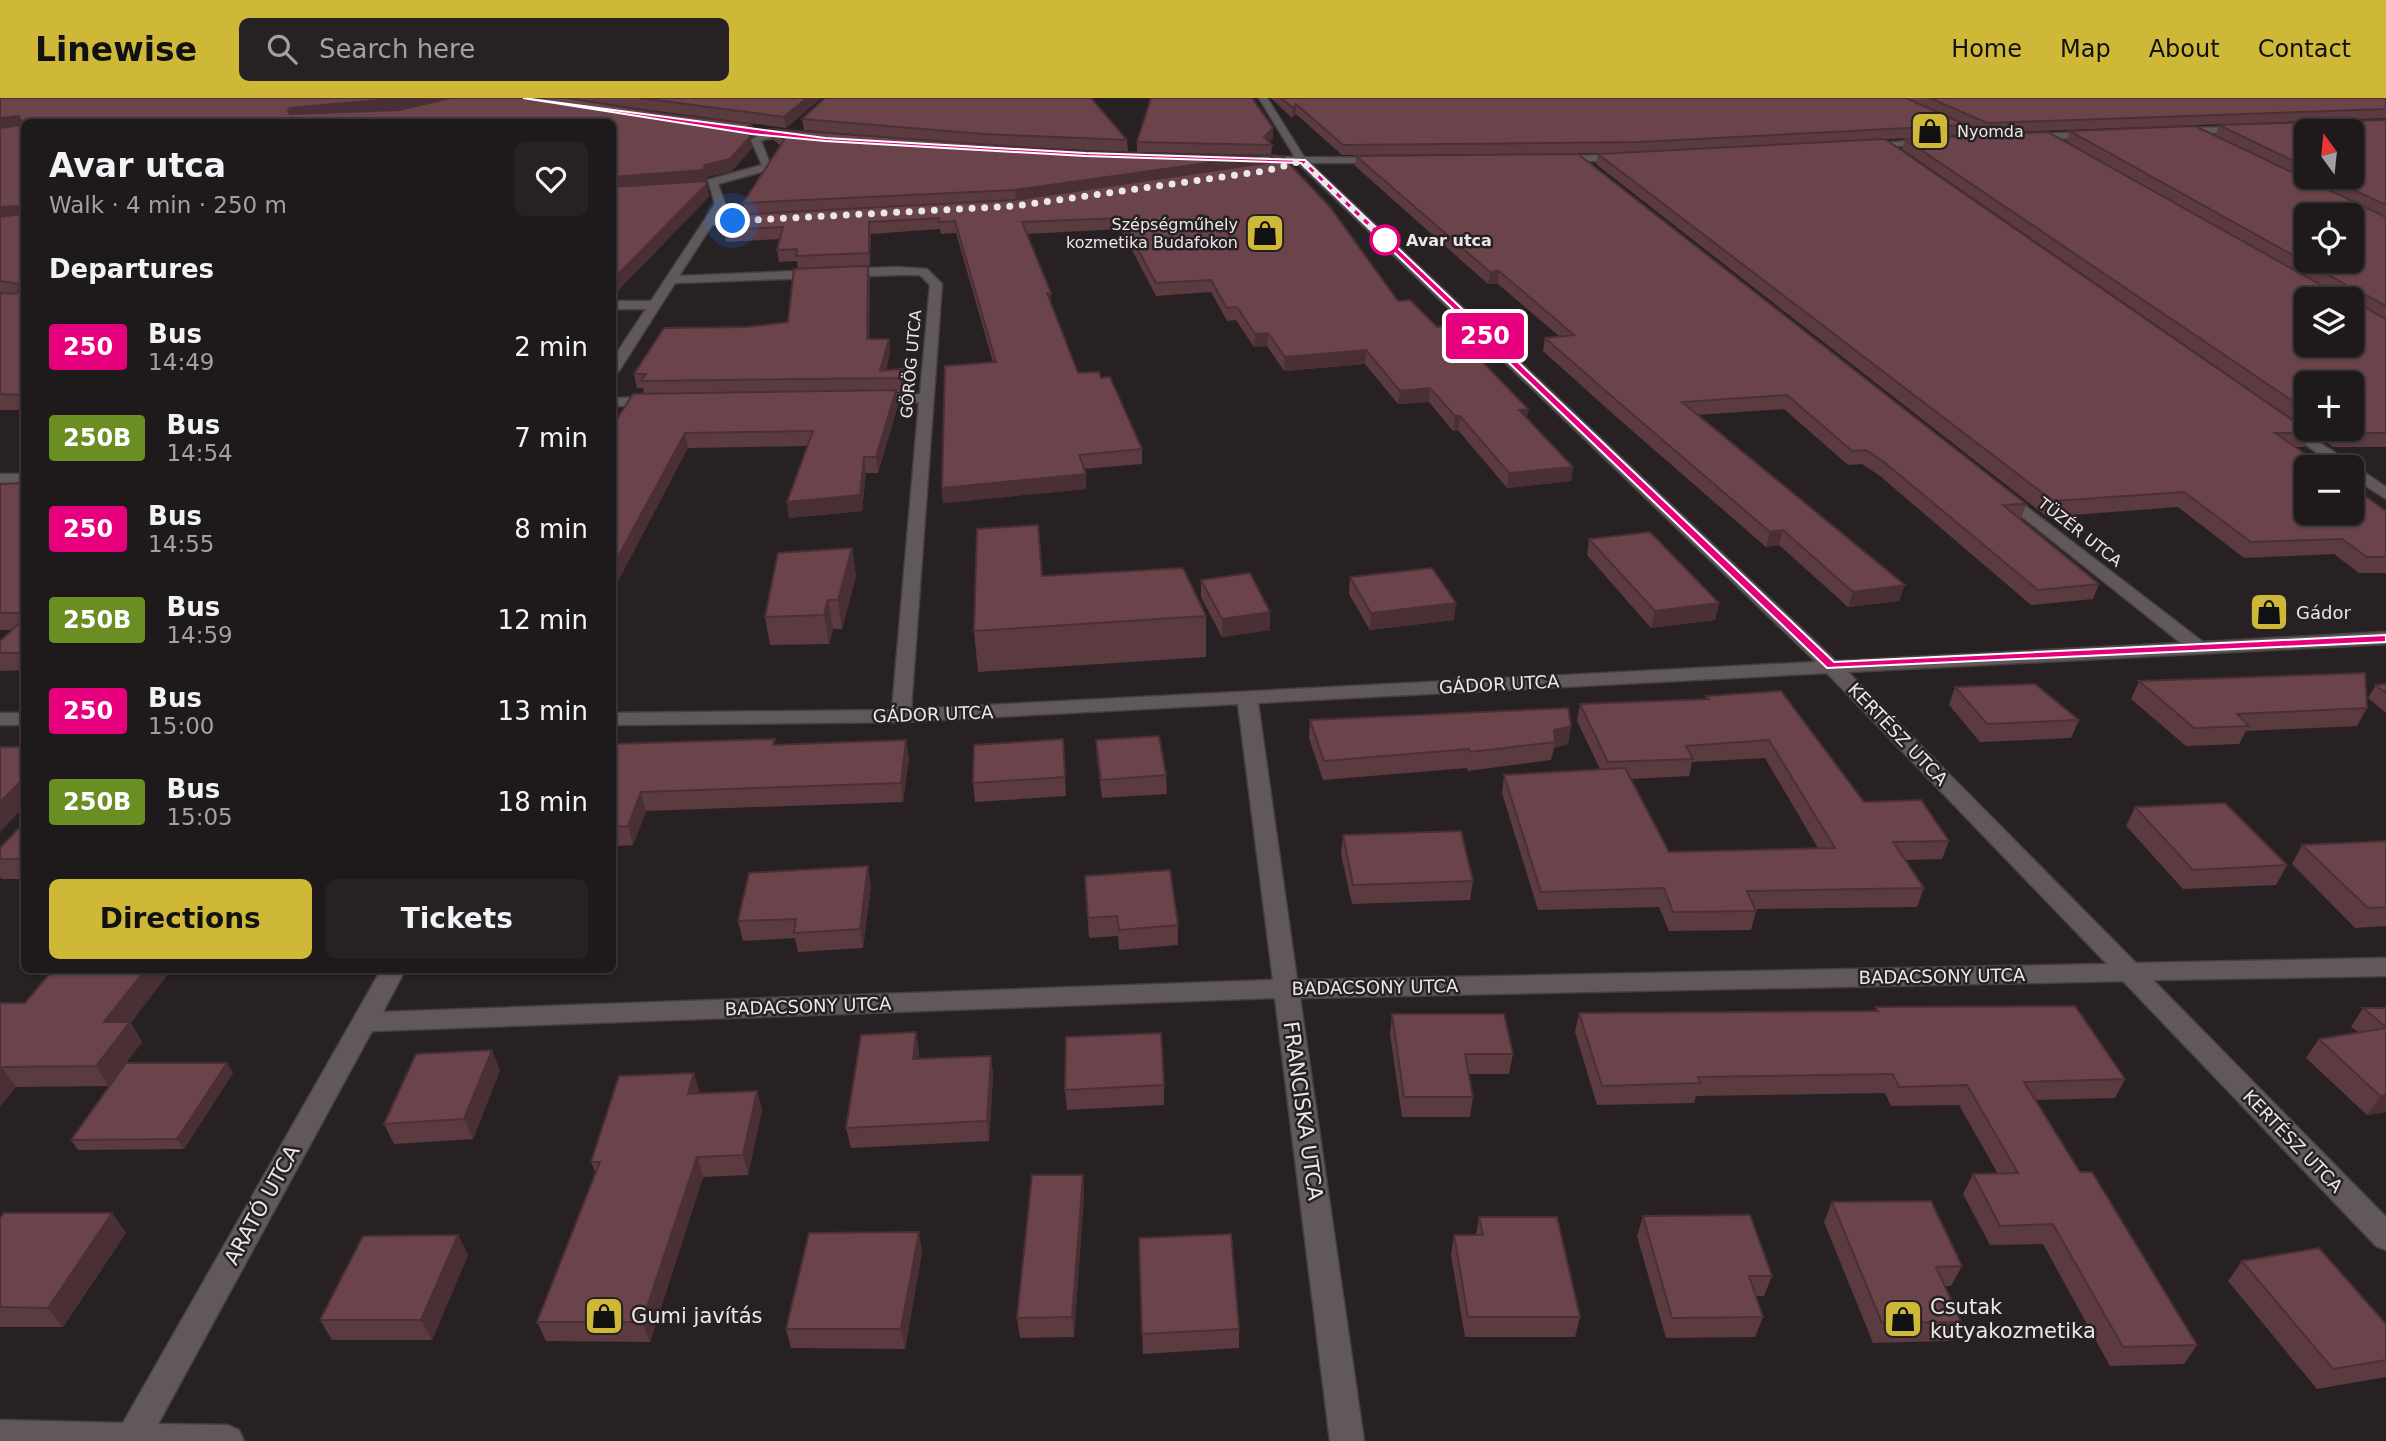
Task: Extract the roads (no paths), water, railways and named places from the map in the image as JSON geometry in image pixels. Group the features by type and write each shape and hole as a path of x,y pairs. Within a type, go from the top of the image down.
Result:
{"street":[{"name":"KERTÉSZ UTCA","path":"1263,98 1302,161 1831,666 2386,1237"},
{"path":"1892,98 1987,139"},
{"path":"716,127 811,138"},
{"path":"785,136 799,127"},
{"path":"2166,131 2262,128"},
{"path":"2193,130 2214,141"},
{"path":"616,365 720,204 708,189 712,182 768,167 756,140 768,134"},
{"path":"2022,137 2113,134"},
{"path":"2046,136 2067,149"},
{"path":"1961,141 1998,139"},
{"path":"1848,146 1935,142"},
{"path":"1884,145 1904,159"},
{"path":"1539,159 1641,158"},
{"path":"1579,159 1601,177"},
{"path":"1226,160 1392,160"},
{"path":"1252,173 1302,161"},
{"path":"709,222 774,219"},
{"name":"GÖRÖG UTCA","path":"671,280 895,271 923,272 936,284 901,716"},
{"path":"616,305 655,305"},
{"path":"858,399 926,398"},
{"path":"616,402 671,401"},
{"path":"2278,419 2330,455"},
{"path":"2364,478 2386,494"},
{"path":"0,479 21,479"},
{"name":"TÜZÉR UTCA","path":"1985,479 2196,646"},
{"name":"GÁDOR UTCA","path":"616,719 901,716 2386,638"},
{"name":"FRANCISKA UTCA","path":"1247,698 1347,1441"},
{"path":"0,719 21,719"},
{"name":"BADACSONY UTCA","path":"364,1023 1286,989 2386,968"},
{"name":"ARATÓ UTCA","path":"131,1439 391,973"},
{"path":"0,1436 227,1441"}],"place":[{"name":"Nyomda","path":"1930,131"},
{"name":"Szépségműhely kozmetika Budafokon","path":"1265,233"},
{"name":"Avar utca","path":"1385,240"},
{"name":"Gádor","path":"2269,612"},
{"name":"Gumi javítás","path":"604,1316"},
{"name":"Csutak kutyakozmetika","path":"1903,1319"}]}
